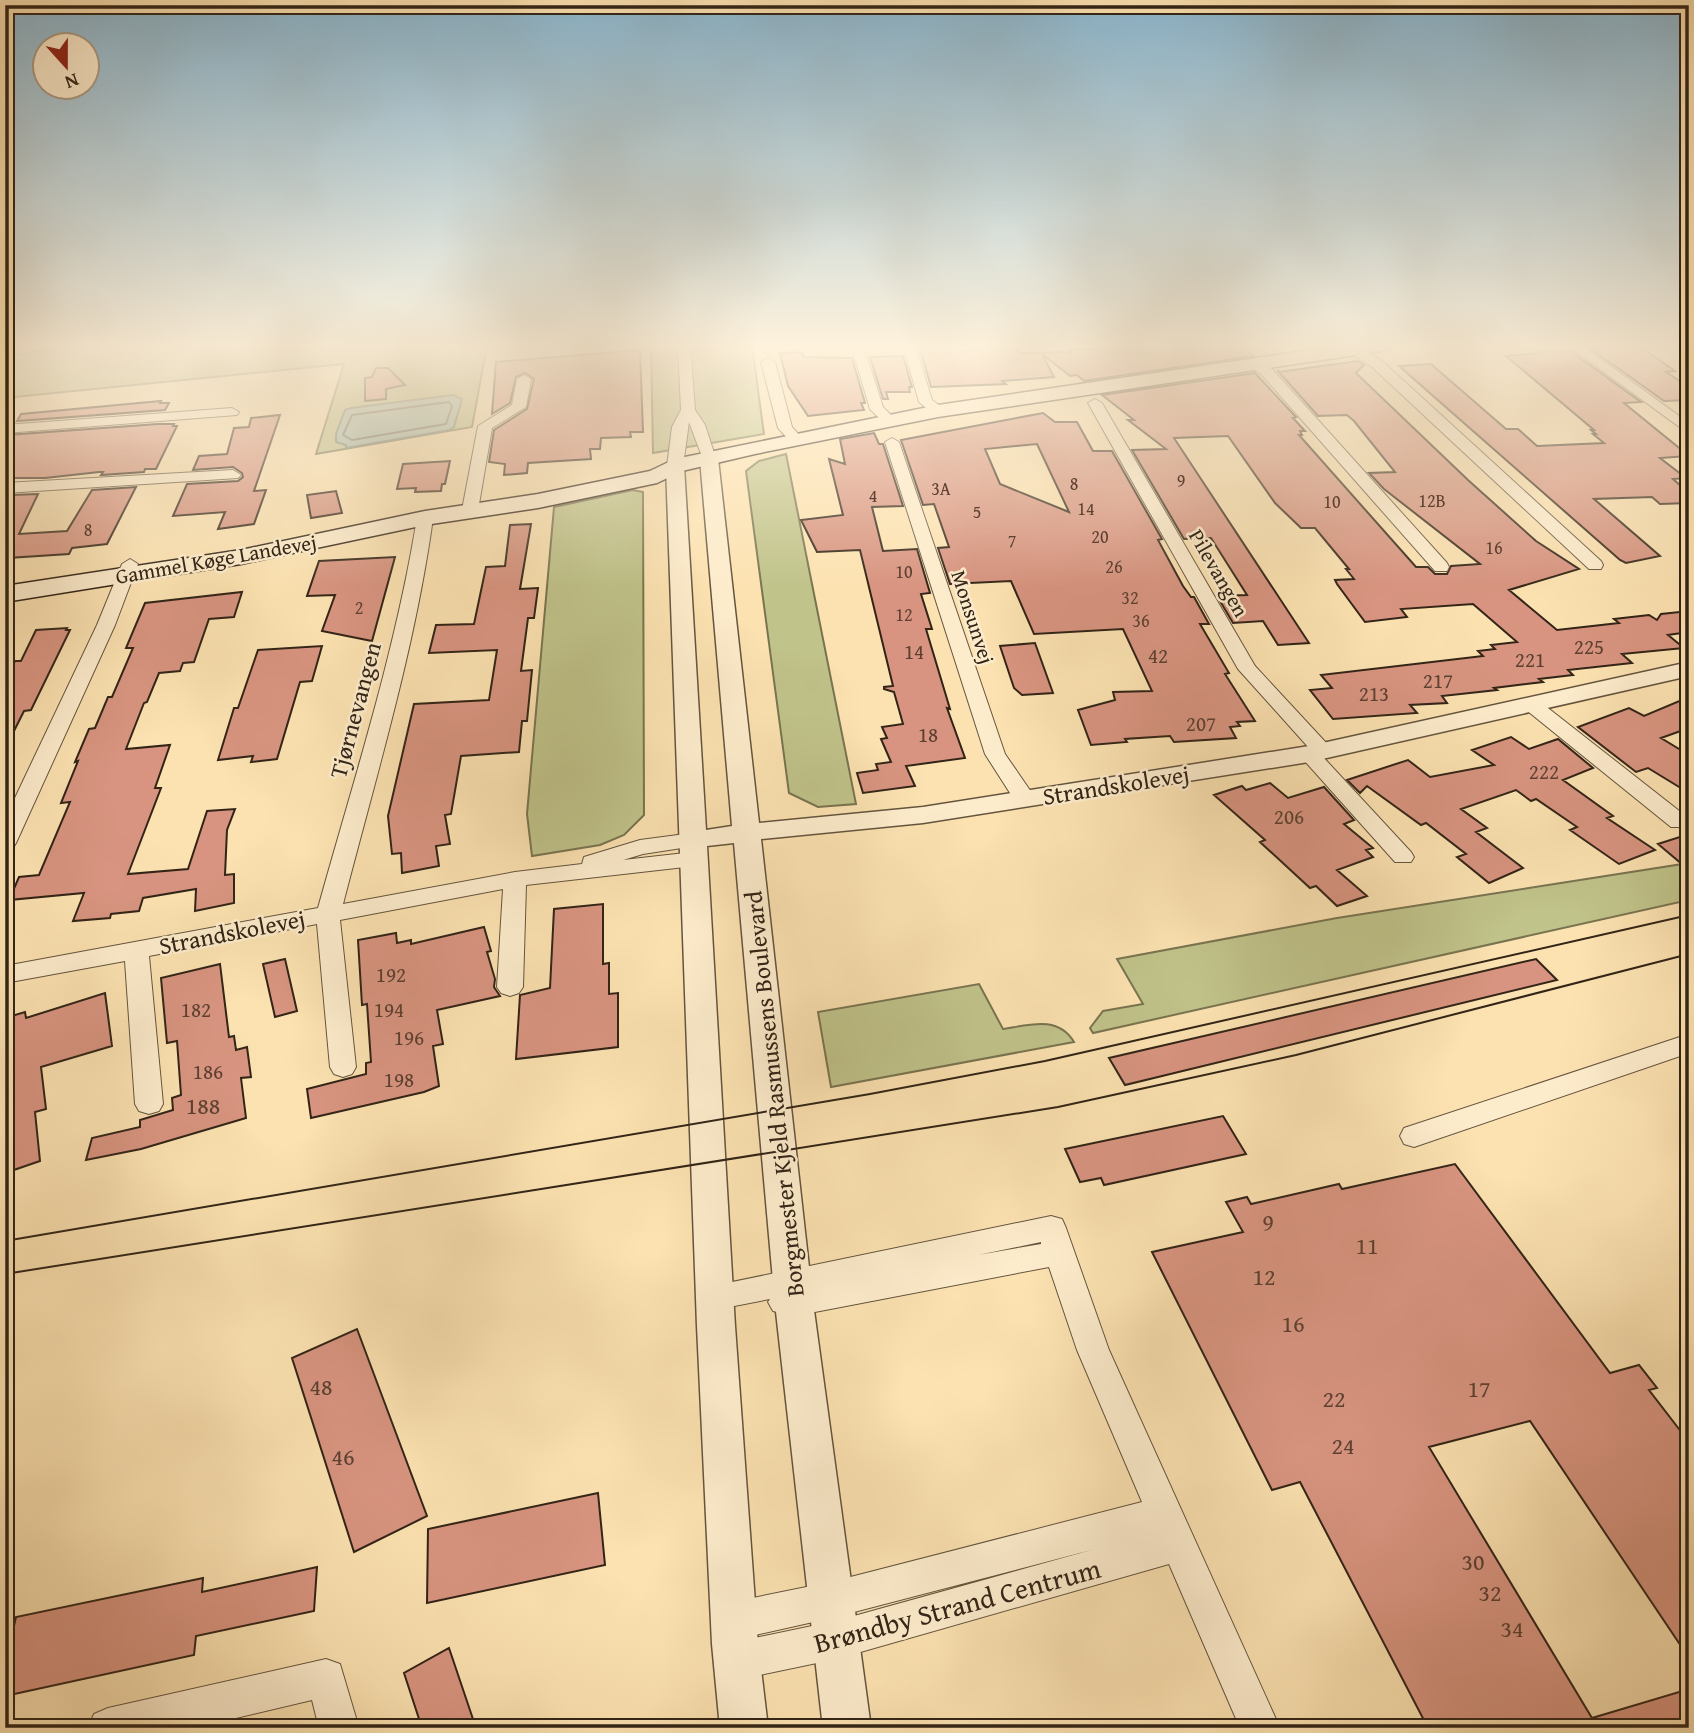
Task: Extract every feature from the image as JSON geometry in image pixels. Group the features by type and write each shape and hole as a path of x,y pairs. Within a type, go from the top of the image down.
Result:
{"main road":[{"name":"Gammel Køge Landevej","path":"5,583 241,557 425,518 538,501 657,476 675,466 860,426"},
{"name":"Gammel Køge Landevej","path":"5,594 129,570"}],"street":[{"path":"5,429 47,426"},
{"path":"479,508 485,426"},
{"path":"680,426 675,466 714,1297 735,1641 744,1728"},
{"path":"698,426 709,458"},
{"path":"784,426 796,439"},
{"name":"Pilevangen","path":"1108,426 1247,669 1316,752"},
{"path":"1315,426 1441,567"},
{"path":"1444,426 1595,565"},
{"name":"Monsunvej","path":"892,442 995,754 1024,799"},
{"name":"Borgmester Kjeld Rasmussens Boulevard","path":"709,458 793,1293 847,1728"},
{"path":"5,488 233,475"},
{"name":"Tjørnevangen","path":"328,914 394,671 419,559 425,518"},
{"path":"5,843 129,570"},
{"name":"Strandskolevej","path":"5,975 515,879 640,867 694,850 748,842 802,844 923,815 1316,752 1689,669"},
{"path":"1532,705 1679,822"},
{"path":"1316,752 1403,858"},
{"path":"510,987 515,879"},
{"name":"Strandskolevej","path":"328,914 343,1067"},
{"name":"Strandskolevej","path":"136,950 149,1104"},
{"path":"1414,1136 1689,1043"},
{"path":"714,1297 793,1293 1051,1228 1093,1350 1260,1728"},
{"name":"Brøndby Strand Centrum","path":"735,1641 834,1620 1170,1529"},
{"path":"108,1728 326,1678 339,1728"}],"green space":[{"path":"325,426 472,426 472,427 316,454"},
{"path":"652,426 763,426 764,434 653,453"},
{"path":"786,454 856,804 818,807 789,793 746,471 759,461"},
{"path":"633,490 643,492 644,815 624,835 600,845 532,856 527,814 554,507"},
{"path":"1689,863 1689,900 1093,1033 1090,1028 1103,1011 1143,1004 1117,959 1337,918"},
{"path":"979,984 1003,1029 1033,1024 1051,1025 1060,1028 1074,1042 831,1087 818,1012"}],"water":[{"path":"339,426 454,426 450,430 346,448 346,445 336,442"}],"building":[{"path":"132,426 177,426 156,469 45,478 5,478 7,435"},
{"path":"276,426 254,491 266,490 254,524 218,529 225,512 173,516 187,484 238,481 243,477 242,473 233,467 193,470 199,456 227,454 234,428"},
{"path":"500,426 643,426 643,432 630,432 631,437 601,438 600,449 590,449 591,459 528,463 527,473 504,475 505,464 489,462 494,430"},
{"path":"975,426 1079,426 1093,451 1112,451 1162,539 1158,540 1183,586 1191,597 1194,597 1209,624 1200,624 1229,673 1225,674 1255,721 1237,722 1240,726 1230,727 1236,738 1174,742 1170,736 1125,739 1127,742 1091,745 1078,710 1115,700 1113,692 1152,691 1123,629 1034,634 1011,581 950,584 938,548 949,547 934,504 923,505 901,440","holes":["1037,444 1069,512 1000,484 985,449"]},
{"path":"1136,426 1300,426 1305,431 1300,431 1302,435 1299,435 1416,567 1428,567 1435,574 1447,574 1451,566 1480,564 1384,489 1369,473 1395,472 1358,426 1411,426 1536,541 1579,569 1509,590 1557,630 1619,623 1614,619 1649,615 1657,620 1661,614 1689,611 1689,632 1668,635 1684,648 1622,654 1632,663 1568,670 1573,675 1494,688 1497,690 1442,696 1447,703 1410,705 1417,713 1333,719 1310,690 1332,688 1321,675 1483,656 1478,651 1495,649 1491,645 1517,642 1473,604 1401,609 1407,617 1365,622 1335,580 1354,579 1346,569 1349,569 1315,528 1301,528 1275,503 1228,436 1174,438 1309,643 1278,645 1263,621 1233,623 1217,596 1247,595 1211,538 1184,539 1132,450 1166,449"},
{"path":"1467,426 1502,426 1506,429 1518,429 1537,446 1604,443 1593,434 1596,434 1591,430 1594,430 1589,426 1652,426 1689,456 1660,458 1686,478 1673,479 1689,493 1689,503 1660,504 1652,497 1594,499 1660,556 1626,563 1620,560"},
{"path":"874,433 879,444 883,444 903,506 872,507 883,551 917,549 930,593 921,594 932,629 926,629 950,709 947,708 965,758 906,766 915,786 863,793 857,773 878,770 876,764 891,762 881,739 887,738 882,727 903,724 894,692 884,689 893,686 860,550 817,552 801,520 843,515 829,459 845,464 840,439"},
{"path":"450,461 441,491 415,492 416,488 397,489 403,464"},
{"path":"136,487 107,544 72,548 69,554 8,558 5,564 5,506 11,495 38,494 19,534 67,531 92,490"},
{"path":"336,491 342,513 311,518 307,495"},
{"path":"531,524 520,589 538,588 534,618 528,618 521,671 532,670 527,721 522,721 519,752 461,756 451,814 445,815 450,844 436,846 439,866 402,873 401,853 392,854 388,816 414,704 489,700 497,650 429,653 436,625 474,624 486,567 505,566 510,525"},
{"path":"395,557 372,641 322,631 335,595 307,596 319,561"},
{"path":"242,592 234,617 209,619 194,662 183,663 180,671 159,673 126,749 170,745 155,788 161,788 128,874 188,869 207,811 235,809 227,830 225,875 234,874 234,903 195,911 196,889 143,898 139,911 111,914 110,918 73,921 84,893 9,900 19,877 39,875 70,802 61,803 78,761 75,762 89,729 95,728 108,697 112,697 133,648 126,648 145,603"},
{"path":"67,628 66,630 70,630 31,710 24,711 5,749 5,681 15,661 21,661 36,630"},
{"path":"1035,643 1053,693 1022,695 1014,688 1000,646"},
{"path":"322,646 312,681 300,682 277,759 251,762 253,756 218,760 234,708 238,708 258,650"},
{"path":"1689,697 1689,728 1661,738 1689,755 1689,793 1648,768 1636,772 1578,727 1629,708 1644,716"},
{"path":"1511,737 1529,749 1558,739 1593,768 1563,780 1613,816 1607,818 1655,850 1619,864 1570,830 1577,827 1536,799 1531,801 1516,790 1461,809 1487,828 1476,832 1523,868 1489,883 1457,857 1466,854 1426,823 1421,825 1367,786 1360,793 1347,780 1408,760 1430,777 1494,765 1472,750"},
{"path":"1270,783 1288,798 1324,787 1354,820 1344,824 1373,848 1366,850 1373,857 1337,870 1367,896 1337,906 1316,886 1310,888 1260,842 1265,840 1214,795 1242,786 1246,790"},
{"path":"1689,834 1689,870 1658,844"},
{"path":"603,904 603,964 609,963 609,994 618,993 618,1047 516,1059 520,995 550,988 554,909"},
{"path":"484,927 491,951 487,952 495,979 494,987 500,996 437,1010 443,1044 433,1046 439,1086 424,1092 311,1118 307,1089 366,1074 366,1063 371,1062 367,1004 362,1005 358,940 396,933 397,943 411,940 411,944"},
{"path":"285,959 297,1011 275,1017 263,964"},
{"path":"1536,959 1557,980 1125,1085 1109,1058"},
{"path":"220,964 229,1037 234,1036 236,1050 247,1047 251,1077 241,1078 246,1118 141,1149 86,1160 92,1138 140,1127 140,1120 173,1110 172,1098 181,1095 177,1041 167,1043 161,978"},
{"path":"105,993 112,1046 41,1067 46,1109 35,1112 40,1161 5,1173 5,1018 25,1012 26,1018"},
{"path":"1223,1116 1246,1154 1104,1185 1101,1178 1080,1182 1065,1149"},
{"path":"1455,1164 1610,1373 1639,1365 1657,1388 1649,1390 1689,1442 1689,1658 1530,1421 1429,1447 1592,1718 1689,1689 1689,1728 1428,1728 1300,1482 1272,1490 1152,1252 1243,1232 1226,1202 1247,1197 1251,1204 1339,1184 1342,1189"},
{"path":"357,1329 427,1516 354,1552 292,1358"},
{"path":"598,1493 605,1565 427,1603 428,1529"},
{"path":"317,1567 314,1611 196,1636 194,1655 5,1696 5,1666 16,1617 203,1578 202,1592"},
{"path":"449,1648 476,1728 422,1728 404,1673"}],"tram line":[{"path":"5,1241 870,1094 1045,1061 1689,915"},
{"path":"5,1274 1058,1107 1296,1055 1689,954"}]}
